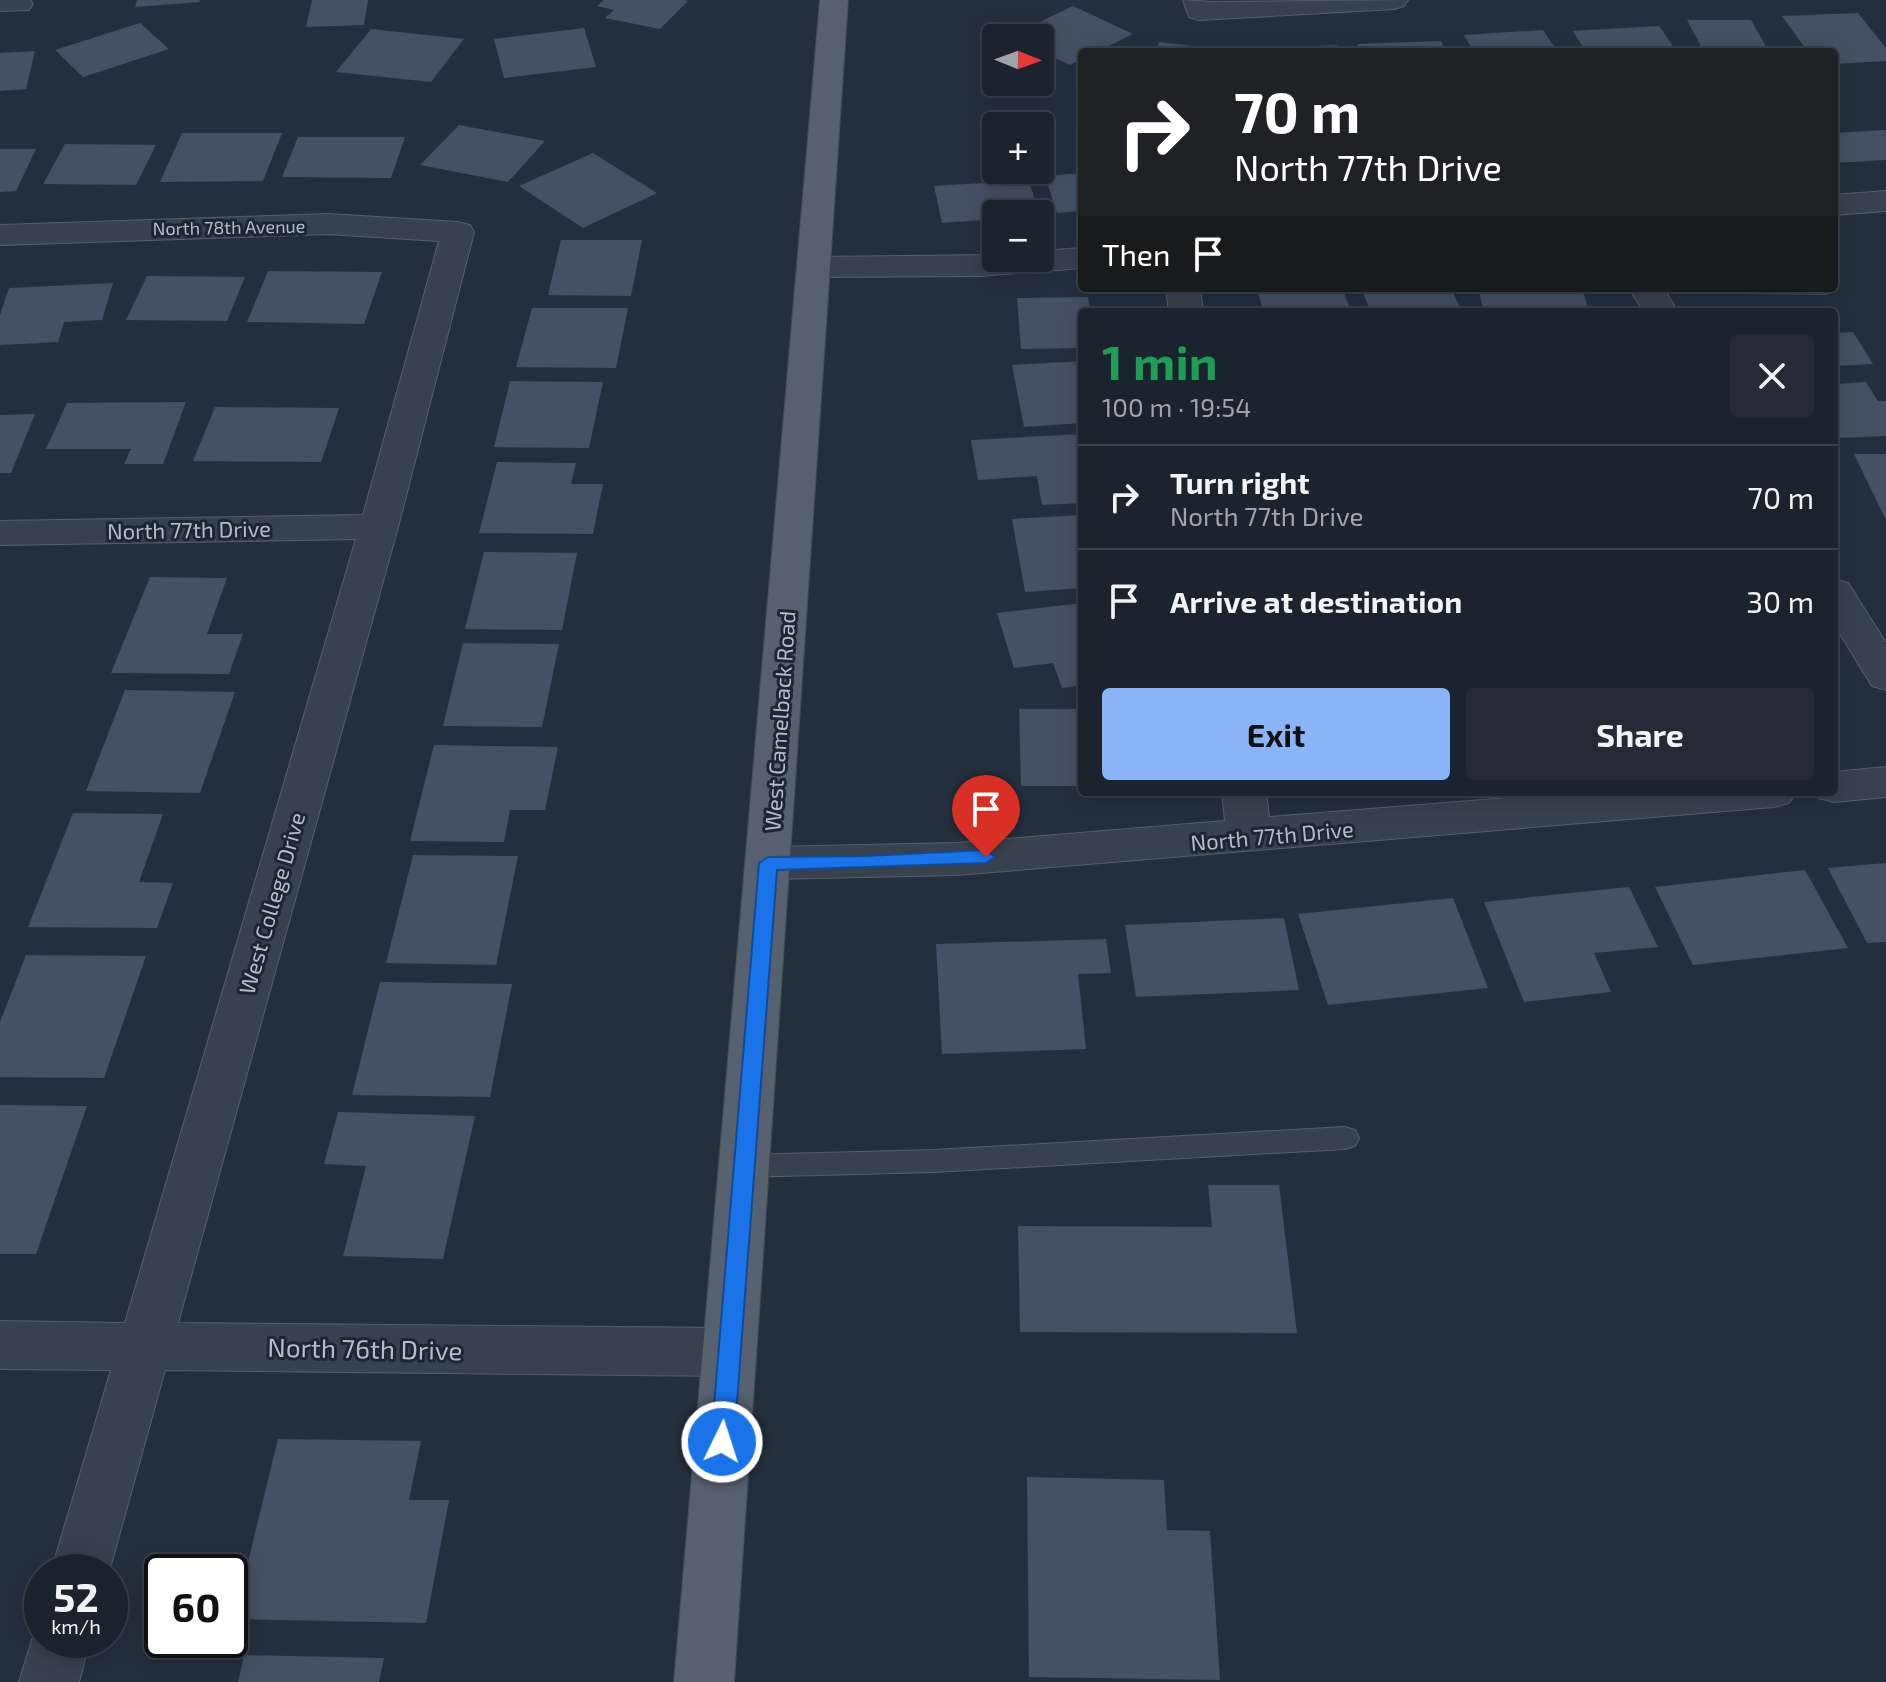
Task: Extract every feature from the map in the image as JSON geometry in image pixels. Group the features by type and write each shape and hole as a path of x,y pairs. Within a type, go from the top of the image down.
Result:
{"main road":[{"name":"West Camelback Road","path":"704,1682 834,0"}],"street":[{"path":"1198,5 1394,0"},
{"path":"1838,205 1886,201"},
{"name":"North 78th Avenue","path":"0,235 328,224 458,232"},
{"name":"West College Drive","path":"85,1554 379,527 458,232"},
{"path":"814,267 963,267 1078,258"},
{"name":"North 77th Drive","path":"0,533 379,527"},
{"path":"1838,598 1886,676"},
{"path":"1838,787 1886,782"},
{"path":"1244,796 1249,837"},
{"name":"North 77th Drive","path":"768,863 957,859 1727,796"},
{"name":"North 76th Drive","path":"0,1345 729,1352"},
{"path":"49,1682 56,1658"}],"lane":[{"path":"744,1166 934,1161 1345,1138"}],"building":[{"path":"137,0 199,0 200,2 135,7"},
{"path":"312,0 368,0 364,25 306,27"},
{"path":"604,0 688,1 660,29 605,18 614,10 597,6"},
{"path":"1073,6 1133,34 1105,48 1078,48 1078,61 1070,65 1054,58 1054,24 1035,24"},
{"path":"1858,13 1886,48 1886,61 1838,64 1838,48 1805,48 1782,16"},
{"path":"1687,20 1751,20 1767,48 1702,48"},
{"path":"140,23 169,49 83,77 55,50"},
{"path":"1659,26 1674,48 1584,48 1573,31"},
{"path":"584,28 596,67 504,78 494,39"},
{"path":"371,29 464,39 431,82 336,72"},
{"path":"1543,30 1555,48 1472,48 1464,35"},
{"path":"1441,41 1444,48 1358,48 1357,44"},
{"path":"1159,42 1202,47 1202,48 1157,48"},
{"path":"1337,45 1338,48 1270,48"},
{"path":"35,51 26,89 0,91 0,53"},
{"path":"459,125 545,141 508,182 420,165"},
{"path":"1886,130 1886,160 1838,163 1838,133"},
{"path":"182,133 282,133 263,181 160,182"},
{"path":"298,137 405,137 391,178 282,177"},
{"path":"65,144 156,145 136,185 43,184"},
{"path":"0,149 36,149 16,191 0,192"},
{"path":"593,153 657,193 583,228 519,186"},
{"path":"1078,173 1078,211 1057,213 1048,184 1054,184 1054,175"},
{"path":"1030,184 1035,200 982,200 982,220 942,223 934,186"},
{"path":"561,240 642,240 631,296 548,295"},
{"path":"268,271 382,272 364,324 247,322"},
{"path":"147,276 245,277 227,321 126,320"},
{"path":"113,283 102,320 64,322 58,342 0,345 0,315 9,288"},
{"path":"1344,292 1350,308 1263,308 1258,293"},
{"path":"1363,292 1453,292 1460,308 1369,308"},
{"path":"1479,292 1583,292 1588,308 1558,308 1483,308"},
{"path":"1827,292 1828,295 1741,294"},
{"path":"1088,297 1089,308 1078,308 1078,348 1021,349 1017,298"},
{"path":"532,308 628,308 616,368 516,367"},
{"path":"1853,332 1873,364 1838,366 1838,333"},
{"path":"1078,361 1078,423 1024,427 1012,365"},
{"path":"510,381 603,382 589,448 494,447"},
{"path":"1866,382 1878,401 1886,401 1886,436 1838,438 1838,384"},
{"path":"186,402 163,464 124,464 131,449 46,449 67,403"},
{"path":"215,407 339,408 321,462 193,461"},
{"path":"35,414 11,473 0,473 0,415"},
{"path":"1078,434 1078,503 1042,505 1037,476 978,480 971,440"},
{"path":"1854,454 1886,454 1886,520"},
{"path":"497,462 576,463 571,484 603,484 593,534 479,533"},
{"path":"1078,515 1078,588 1025,592 1012,519"},
{"path":"484,552 577,553 562,630 465,629"},
{"path":"150,577 227,578 207,634 243,634 229,674 111,673"},
{"path":"1078,603 1078,686 1062,688 1053,663 1014,668 997,613"},
{"path":"463,643 559,644 542,727 443,726"},
{"path":"125,690 235,692 200,793 86,791"},
{"path":"1019,709 1078,709 1078,786 1021,786"},
{"path":"434,745 558,747 545,810 510,810 504,842 410,841"},
{"path":"73,813 163,814 139,882 173,883 157,928 28,927"},
{"path":"413,855 518,856 496,965 386,963"},
{"path":"1886,863 1886,942 1867,943 1828,868"},
{"path":"1805,870 1848,948 1693,965 1655,887"},
{"path":"1629,887 1658,947 1594,953 1611,992 1524,1002 1484,902"},
{"path":"1453,898 1488,988 1328,1005 1298,914"},
{"path":"1284,918 1299,990 1136,997 1125,925"},
{"path":"1106,939 1111,973 1078,974 1086,1049 942,1054 936,944"},
{"path":"26,955 146,956 104,1078 0,1077 0,1022"},
{"path":"380,982 512,984 490,1097 352,1095"},
{"path":"0,1105 87,1106 36,1254 0,1254"},
{"path":"338,1112 475,1116 443,1259 343,1256 366,1166 324,1164"},
{"path":"1208,1185 1279,1185 1297,1333 1020,1332 1018,1226 1212,1227"},
{"path":"278,1439 421,1441 409,1500 449,1500 426,1623 248,1619 248,1562"},
{"path":"1027,1477 1164,1480 1167,1530 1210,1531 1220,1680 1029,1677"},
{"path":"248,1655 384,1658 379,1682 238,1682 243,1658 248,1658"}],"route":[{"path":"722,1442 768,863 866,863 986,857"}]}
